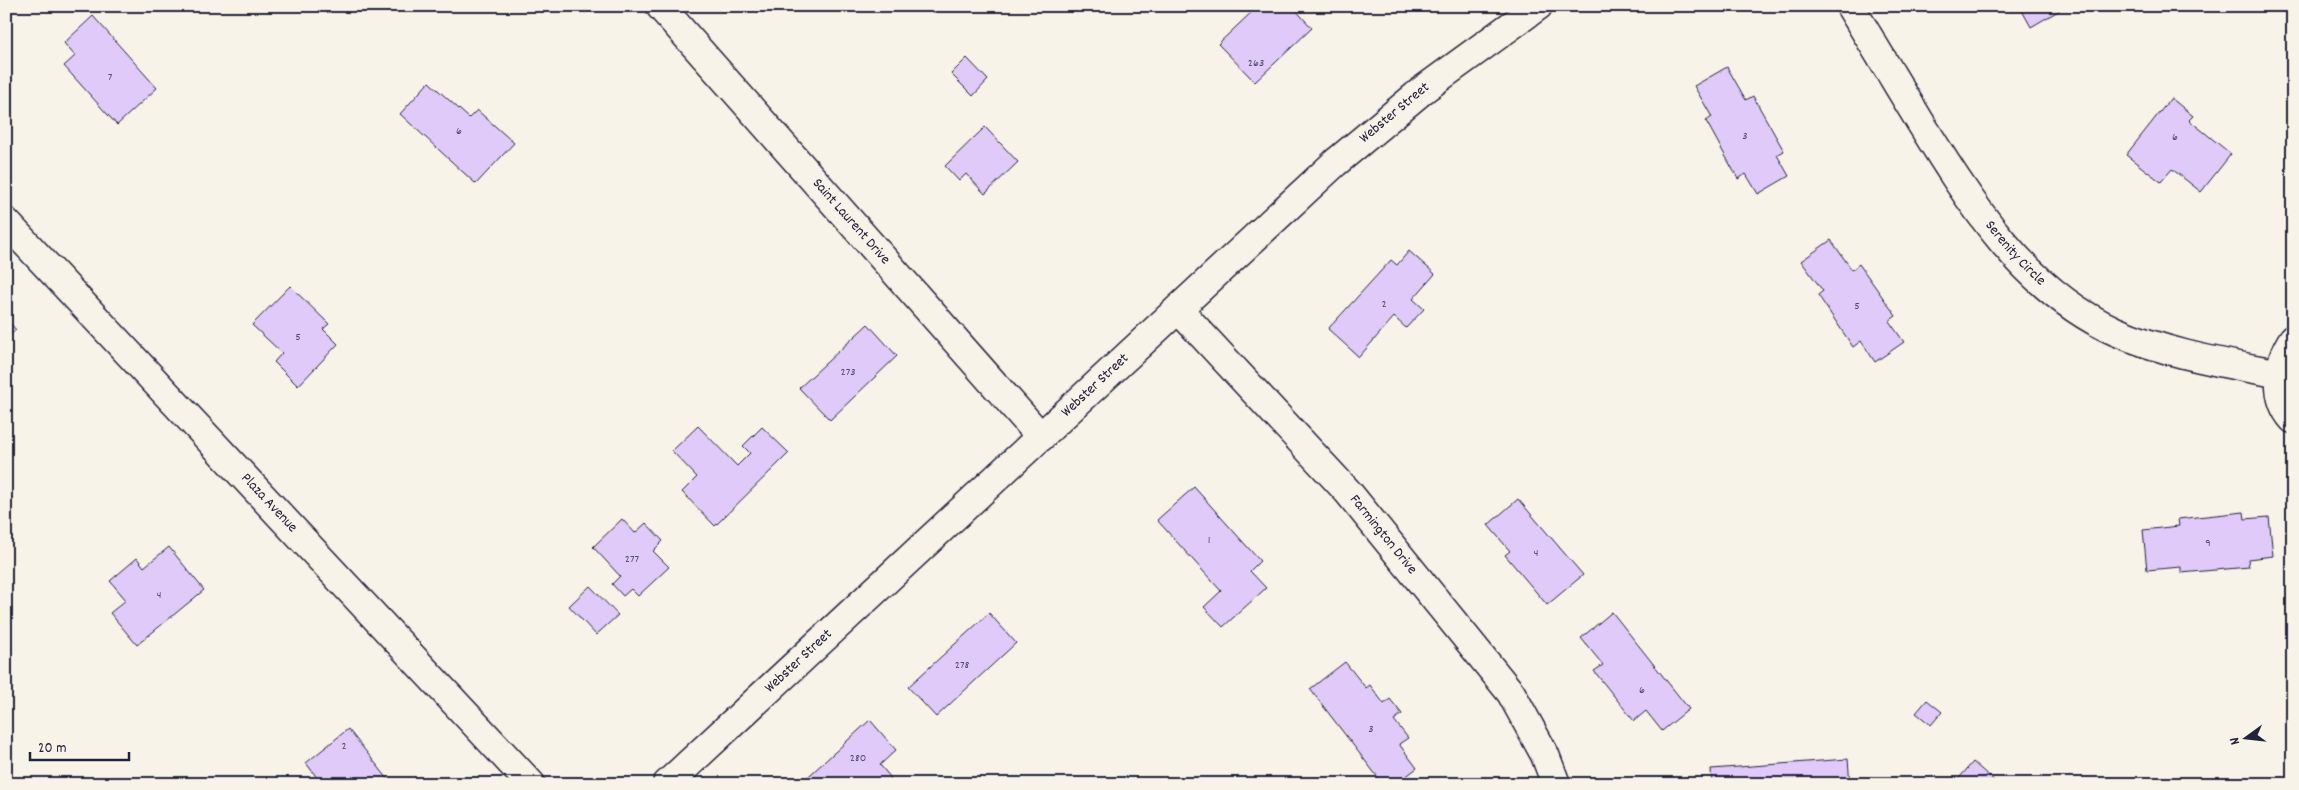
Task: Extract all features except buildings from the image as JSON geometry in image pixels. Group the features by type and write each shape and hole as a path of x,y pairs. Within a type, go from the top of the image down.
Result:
{"street":[{"name":"Saint Laurent Drive","path":"660,6 1041,437"},
{"name":"Webster Street","path":"667,784 1335,164 1402,107 1538,6"},
{"name":"Serenity Circle","path":"1850,6 1957,181 1997,236 2050,289 2081,312 2114,330 2159,348 2280,374"},
{"name":"Plaza Avenue","path":"6,222 531,784"},
{"name":"Farmington Drive","path":"1178,309 1348,492 1511,693 1545,754 1556,784"},
{"path":"2293,339 2285,350 2280,374 2281,395 2293,419"}]}
